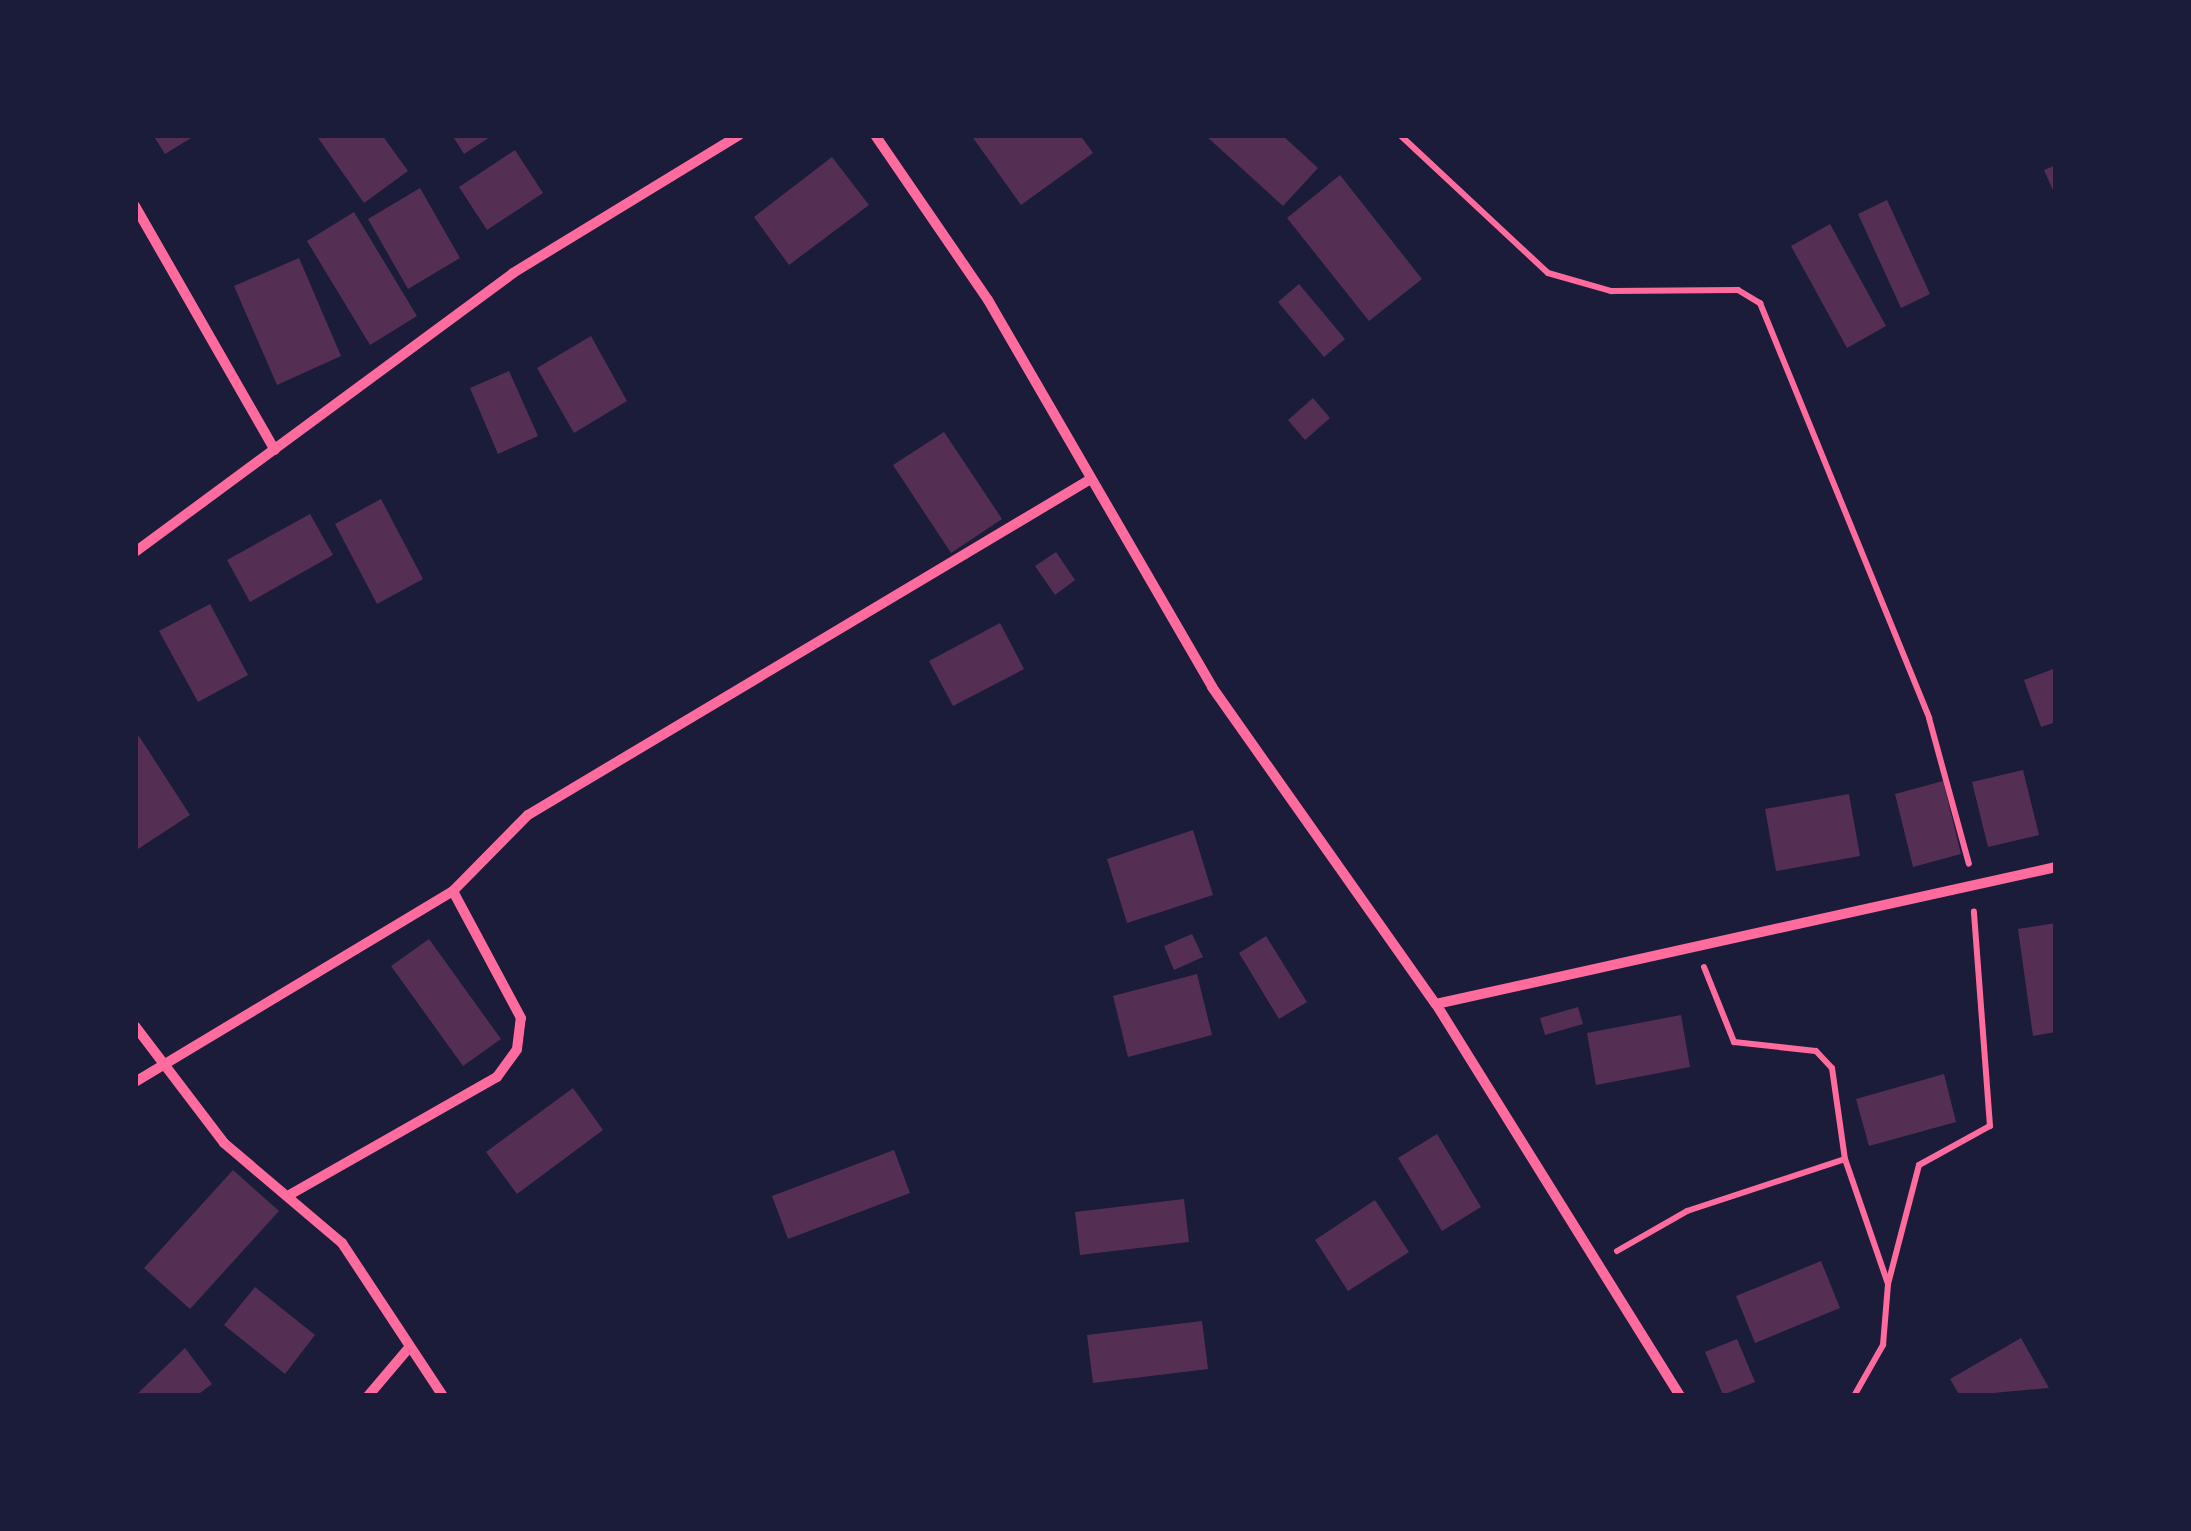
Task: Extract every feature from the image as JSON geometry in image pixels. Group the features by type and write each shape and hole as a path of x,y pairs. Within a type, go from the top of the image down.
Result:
{"street":[{"path":"135,552 513,272 739,135"},
{"path":"875,135 988,300 1212,687 1436,1004 1680,1396"},
{"path":"135,206 275,450"},
{"path":"135,1082 453,890 528,816 1089,480"},
{"path":"1436,1004 1972,881 2056,867"},
{"path":"292,1194 497,1077 518,1049 521,1018 453,890"},
{"path":"135,1026 224,1142 292,1194 342,1243 407,1350 444,1396"},
{"path":"368,1396 407,1350"}],"path":[{"path":"1400,135 1548,273 1611,291 1738,290 1760,303 1929,718 1972,881 1994,1108 1979,1140 1918,1164 1888,1284 1883,1345 1854,1396"},
{"path":"1694,943 1734,1042 1826,1058 1846,1159 1888,1284"},
{"path":"1598,1261 1687,1211 1846,1159"}],"building":[{"path":"153,135 196,135 165,154"},
{"path":"316,135 382,135 408,171 364,203"},
{"path":"452,135 493,135 464,154"},
{"path":"971,135 1080,135 1093,153 1021,205"},
{"path":"1205,135 1282,135 1318,168 1283,206"},
{"path":"515,150 543,193 487,230 459,187"},
{"path":"832,157 869,205 789,265 754,217"},
{"path":"2056,165 2056,197 2044,170"},
{"path":"1340,175 1422,279 1369,321 1287,218"},
{"path":"420,188 460,258 408,289 368,219"},
{"path":"1887,200 1930,294 1901,308 1858,214"},
{"path":"354,212 417,316 370,345 307,241"},
{"path":"1830,224 1886,326 1847,348 1791,246"},
{"path":"299,258 341,356 277,385 234,286"},
{"path":"1299,284 1345,339 1324,357 1278,302"},
{"path":"591,336 627,401 574,433 537,368"},
{"path":"509,371 538,436 498,454 470,388"},
{"path":"1313,398 1330,418 1305,440 1288,420"},
{"path":"944,432 1002,519 951,553 893,465"},
{"path":"381,499 423,579 377,604 335,524"},
{"path":"310,514 333,555 250,602 227,560"},
{"path":"1056,552 1075,580 1055,595 1035,566"},
{"path":"210,604 248,675 198,702 159,631"},
{"path":"1000,623 1024,669 953,706 929,661"},
{"path":"2056,668 2056,722 2041,727 2024,680"},
{"path":"135,730 190,815 135,851"},
{"path":"2023,770 2039,835 1988,847 1972,782"},
{"path":"1943,781 1961,854 1913,867 1895,794"},
{"path":"1849,794 1860,856 1776,871 1765,809"},
{"path":"1193,830 1213,895 1127,923 1107,859"},
{"path":"2056,923 2056,1032 2033,1036 2018,929"},
{"path":"1192,934 1203,957 1174,970 1164,946"},
{"path":"1266,936 1307,1002 1279,1019 1239,953"},
{"path":"429,939 501,1039 463,1066 391,966"},
{"path":"1197,974 1212,1035 1128,1057 1113,996"},
{"path":"1578,1007 1583,1024 1545,1035 1540,1018"},
{"path":"1681,1015 1690,1067 1596,1085 1587,1033"},
{"path":"1944,1074 1956,1122 1869,1146 1856,1099"},
{"path":"573,1088 603,1130 517,1194 486,1152"},
{"path":"1437,1134 1481,1207 1442,1231 1398,1158"},
{"path":"894,1150 910,1193 788,1239 772,1196"},
{"path":"233,1170 279,1211 190,1309 144,1268"},
{"path":"1184,1199 1189,1242 1080,1255 1075,1212"},
{"path":"1375,1200 1409,1252 1348,1291 1315,1240"},
{"path":"1821,1261 1840,1308 1755,1343 1736,1296"},
{"path":"255,1287 315,1335 285,1374 224,1325"},
{"path":"1202,1321 1208,1369 1093,1383 1087,1335"},
{"path":"2021,1338 2049,1388 1960,1396 1950,1379"},
{"path":"1737,1339 1755,1382 1723,1395 1705,1352"},
{"path":"185,1348 212,1384 196,1396 135,1396"}]}
